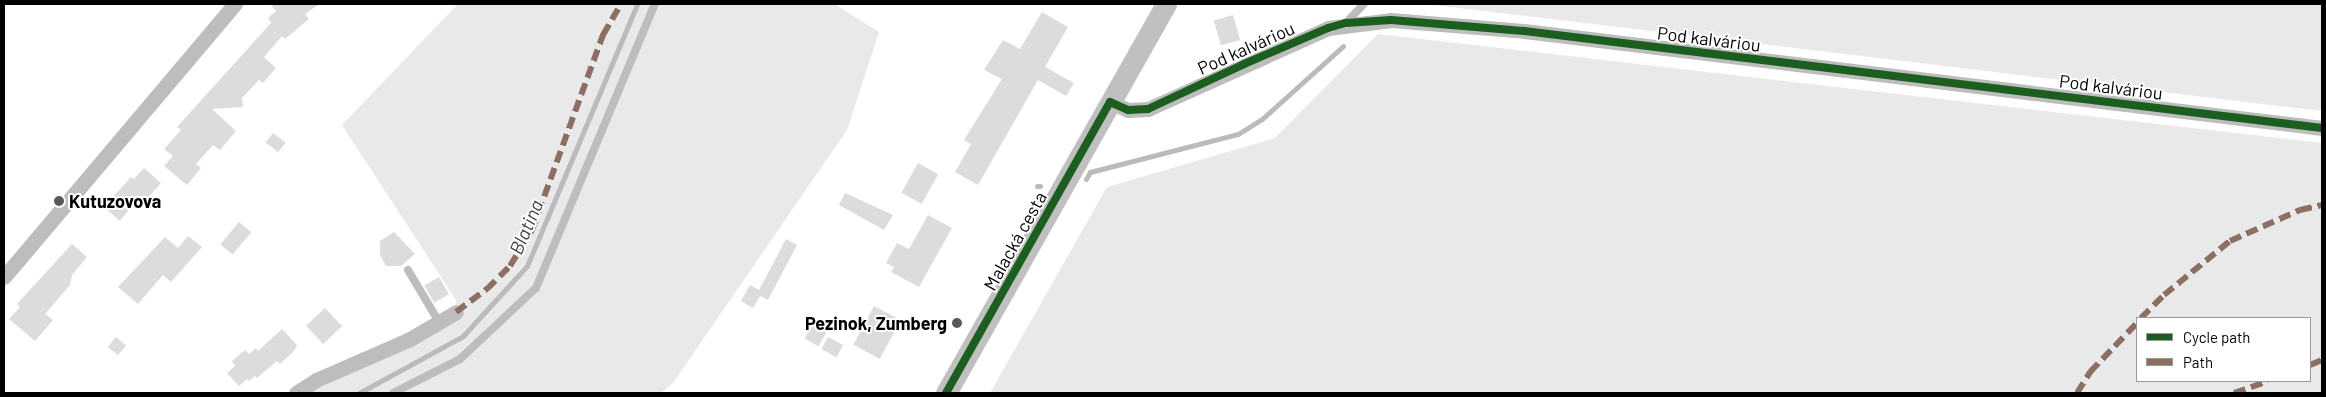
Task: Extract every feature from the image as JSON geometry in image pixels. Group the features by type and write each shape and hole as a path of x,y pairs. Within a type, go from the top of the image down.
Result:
{"main road":[{"name":"Malacká cesta","path":"946,393 1166,4"}],"street":[{"path":"4,276 235,4"},
{"name":"Pod kalváriou","path":"1110,102 1128,110 1148,109 1328,28 1346,24 1391,20 1524,31 2322,128"},
{"path":"296,393 316,380 439,322 456,312"}],"lane":[{"path":"393,393 460,358 536,288 655,4"},
{"path":"1346,24 1364,4"},
{"path":"408,270 439,322"}],"shaded area":[{"path":"458,4 834,4 879,32 847,130 673,383 661,393 296,393 456,312 456,300 342,125"},
{"path":"1425,4 2322,4 2322,111"},
{"path":"1378,34 2322,143 2322,393 990,393 1107,187 1275,138"}],"building":[{"path":"270,4 319,4 305,14 309,19 285,39 282,36 264,57 276,68 263,83 259,80 242,98 243,107 212,109 236,131 220,150 213,145 196,164 201,168 187,185 164,166 173,156 164,149 181,130 177,127 271,23 268,18 276,11"},
{"path":"1042,12 1068,27 1045,67 1074,83 1066,96 1038,80 978,185 955,172 971,144 964,140 1002,79 984,70 1003,40 1020,49"},
{"path":"1233,15 1240,40 1221,46 1214,21"},
{"path":"273,133 286,143 278,152 266,142"},
{"path":"918,163 938,174 922,204 902,193"},
{"path":"144,168 161,183 137,210 132,206 120,221 104,207 131,177 134,179"},
{"path":"845,193 893,215 884,230 839,205"},
{"path":"928,215 952,228 919,287 891,272 894,267 886,263 897,243 909,249"},
{"path":"239,222 251,232 233,254 220,244"},
{"path":"394,232 415,254 401,266 386,266 380,255 380,241"},
{"path":"188,236 202,247 171,282 163,275 138,304 118,287 165,237 178,248"},
{"path":"786,239 797,245 768,300 760,296 753,308 741,301 750,285 759,290"},
{"path":"72,244 87,257 72,275 70,285 45,314 53,320 35,341 9,319 20,307 17,304"},
{"path":"439,277 449,294 434,303 424,286"},
{"path":"874,306 900,320 880,359 853,345"},
{"path":"325,308 342,326 323,344 306,326"},
{"path":"815,320 829,328 818,346 804,338"},
{"path":"282,329 297,345 294,351 280,364 277,361 257,378 255,376 249,381 247,379 239,386 227,373 235,366 232,361 245,350 249,354 256,348 258,351"},
{"path":"116,337 126,345 118,355 108,347"},
{"path":"828,337 843,345 836,357 821,349"}],"waterway":[{"name":"Blatina","path":"359,393 463,336 527,266 637,4"},
{"path":"1086,179 1090,172 1238,134 1262,119 1343,46"}],"marked path":[{"path":"456,312 487,289 510,266 532,230 603,35 621,4"},
{"path":"2142,317 2164,295 2230,241 2300,210 2322,205"},
{"path":"2077,393 2090,372 2136,324"},
{"path":"2311,365 2322,360"},
{"path":"2234,393 2265,382"}],"cycle path":[{"path":"946,393 1110,102 1128,110 1148,109 1244,64 1328,28 1346,23 1391,20 1524,31 2322,128"}],"place":[{"name":"Kutuzovova","path":"59,201"},
{"name":"Pezinok, Zumberg","path":"957,323"}]}
